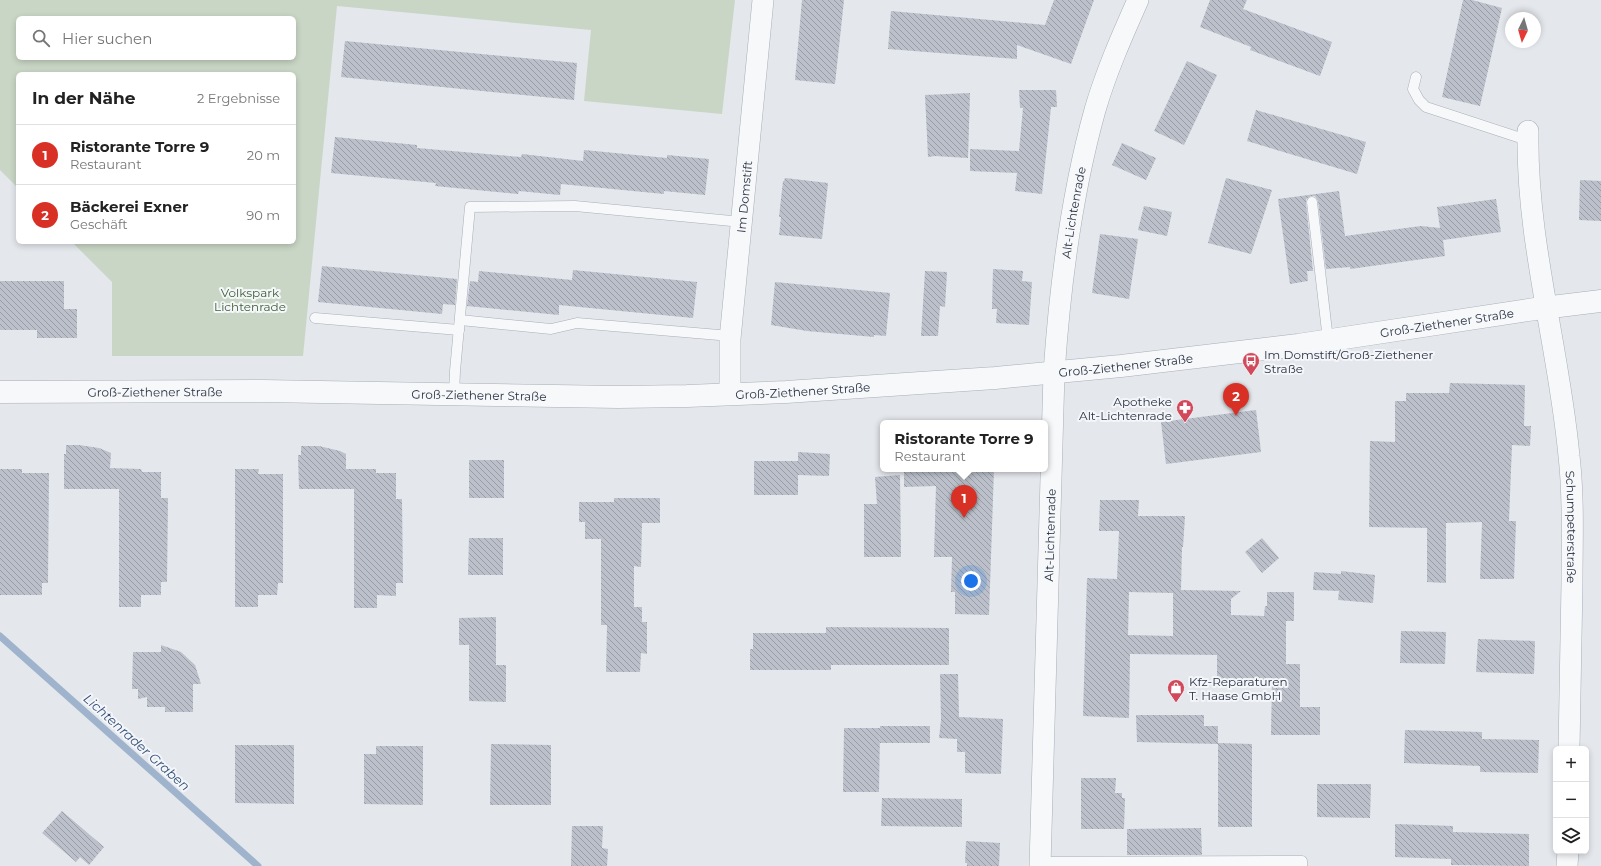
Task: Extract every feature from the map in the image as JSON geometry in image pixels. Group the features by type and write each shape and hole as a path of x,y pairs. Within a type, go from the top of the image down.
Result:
{"street":[{"name":"Im Domstift","path":"730,394 731,336 763,0"},
{"name":"Alt-Lichtenrade","path":"1040,864 1054,373 1059,311 1071,215 1082,158 1096,108 1112,61 1138,0"},
{"name":"Schumpeterstraße","path":"1528,136 1533,228 1565,421 1571,484 1572,531 1569,746"},
{"name":"Groß-Ziethener Straße","path":"0,392 263,391 618,397 730,394 907,385 1054,373 1244,352 1547,307 1601,301"},
{"path":"1568,854 1568,866"}],"lane":[{"path":"1416,77 1413,89 1419,100 1426,107 1528,136"},
{"path":"1312,202 1328,340"},
{"path":"454,394 470,207 575,206 742,222"},
{"path":"315,318 551,329 577,323 731,336"},
{"path":"1040,864 1302,861 1302,866"}],"green space":[{"name":"Volkspark Lichtenrade","path":"0,0 735,0 722,114 584,101 591,30 337,6 303,356 112,356 112,282 74,244 296,244 296,72 16,72 16,186 0,170"}],"building":[{"path":"802,0 844,0 835,84 795,80"},
{"path":"1054,0 1094,0 1071,64 1017,45 1017,59 888,49 891,11 1045,25"},
{"path":"1210,0 1247,0 1243,9 1332,42 1320,76 1250,50 1251,47 1200,27"},
{"path":"1463,0 1472,0 1502,8 1480,106 1442,97"},
{"path":"345,41 577,63 574,100 341,77"},
{"path":"1187,61 1217,75 1184,145 1154,131"},
{"path":"1019,90 1056,90 1057,107 1051,107 1042,194 1015,191 1017,173 970,171 970,149 1019,151 1023,108 1020,108"},
{"path":"970,93 968,158 928,157 925,95"},
{"path":"1256,110 1366,142 1357,174 1247,141"},
{"path":"335,137 417,145 417,148 521,157 522,154 583,161 584,150 667,158 667,155 709,159 705,195 664,191 664,194 561,184 560,195 519,191 518,194 435,186 436,183 331,173"},
{"path":"1122,143 1156,158 1146,180 1112,165"},
{"path":"785,178 828,183 822,239 779,235 781,217 779,217 783,181"},
{"path":"1226,178 1272,190 1251,254 1208,243"},
{"path":"1580,180 1601,181 1601,221 1579,220"},
{"path":"1339,191 1345,236 1421,226 1440,228 1437,207 1496,199 1501,232 1443,240 1445,256 1350,269 1350,267 1326,269 1318,201 1315,196 1311,196 1306,199 1306,203 1313,271 1307,271 1308,281 1290,284 1278,199"},
{"path":"1144,206 1172,212 1167,236 1138,230"},
{"path":"1100,234 1138,239 1129,299 1092,293"},
{"path":"322,266 457,279 455,305 443,304 442,314 318,302"},
{"path":"993,269 1023,271 1022,281 1032,282 1029,325 996,323 997,309 992,309"},
{"path":"573,270 697,282 693,318 559,305 559,315 467,306 470,281 478,282 479,271 572,280"},
{"path":"925,271 947,272 945,307 940,306 938,336 921,336"},
{"path":"0,281 64,281 64,309 77,309 77,338 37,338 37,330 0,330"},
{"path":"775,282 890,293 886,336 874,335 874,337 807,331 771,325"},
{"path":"1450,383 1525,385 1524,426 1531,426 1530,446 1512,445 1509,521 1516,521 1514,579 1480,579 1482,522 1446,523 1446,583 1427,582 1427,528 1369,527 1370,441 1395,442 1395,401 1406,401 1406,393 1449,393"},
{"path":"1256,410 1261,452 1166,464 1161,422"},
{"path":"66,445 99,448 111,453 110,468 141,469 142,472 161,472 161,498 168,498 167,582 161,582 161,595 141,595 141,607 119,607 119,489 64,489 64,454 66,454"},
{"path":"301,446 319,446 346,454 346,469 376,469 376,473 396,473 396,499 402,499 403,583 396,583 396,596 377,595 377,608 354,608 354,489 299,489 298,455 301,455"},
{"path":"798,452 830,454 829,476 798,475 798,495 754,495 754,461 798,461"},
{"path":"469,460 504,460 504,498 469,498"},
{"path":"0,469 22,469 22,473 49,473 48,583 42,583 42,595 0,595"},
{"path":"235,469 259,469 258,474 283,474 283,583 278,583 277,595 258,595 258,607 235,607"},
{"path":"904,472 994,472 989,615 955,614 955,592 951,592 952,557 934,557 936,486 904,487"},
{"path":"900,475 901,557 864,557 864,504 877,504 875,477"},
{"path":"614,498 660,498 660,523 642,523 641,567 634,566 634,607 642,607 642,622 647,622 647,654 641,653 640,672 606,672 607,625 601,625 601,539 585,539 585,522 579,522 579,502 614,502"},
{"path":"1100,500 1139,500 1138,516 1185,516 1182,547 1181,590 1241,591 1231,599 1231,615 1264,616 1265,606 1267,606 1267,592 1294,592 1294,621 1286,621 1286,664 1300,664 1300,707 1320,707 1320,735 1271,735 1272,680 1217,680 1217,655 1130,654 1129,718 1083,716 1087,578 1117,579 1119,531 1099,531","holes":["1129,592 1173,593 1173,636 1128,635"]},
{"path":"469,538 503,538 503,575 468,575"},
{"path":"1262,538 1279,558 1262,573 1245,552"},
{"path":"1341,571 1375,575 1373,603 1338,600 1339,591 1313,590 1314,572 1341,574"},
{"path":"496,617 496,665 506,665 506,702 469,701 469,645 459,645 459,618"},
{"path":"826,627 949,628 949,665 831,665 831,670 750,670 750,649 753,649 753,633 826,633"},
{"path":"1401,631 1446,632 1445,664 1400,663"},
{"path":"1478,639 1535,641 1534,674 1476,672"},
{"path":"161,645 181,652 195,665 201,684 193,684 193,712 165,712 165,707 147,707 147,697 138,699 138,689 132,689 133,652 161,652"},
{"path":"940,674 958,674 959,717 1003,719 1001,774 965,773 965,752 957,752 957,739 939,738 941,720"},
{"path":"1136,715 1204,715 1204,726 1218,726 1218,743 1252,744 1252,827 1218,827 1218,744 1137,742"},
{"path":"880,726 930,726 930,743 880,743 880,731 879,792 843,792 844,728 880,728"},
{"path":"1405,730 1482,732 1482,739 1539,740 1538,773 1480,772 1480,766 1404,763"},
{"path":"491,744 551,745 551,805 490,805"},
{"path":"235,745 294,745 294,804 235,803"},
{"path":"376,746 423,746 423,805 364,804 364,754 376,754"},
{"path":"1081,778 1116,778 1115,793 1122,793 1122,798 1125,798 1124,829 1081,829"},
{"path":"1317,784 1371,784 1370,818 1317,817"},
{"path":"882,798 962,799 962,827 881,826"},
{"path":"62,811 104,847 89,865 80,857 76,862 42,833"},
{"path":"1395,824 1453,826 1453,832 1529,834 1529,866 1451,865 1451,859 1395,857"},
{"path":"572,826 603,826 602,848 608,849 607,866 571,866"},
{"path":"1201,828 1202,855 1127,855 1127,829"},
{"path":"966,841 1000,843 999,866 967,866 967,863 965,863"}],"waterway":[{"name":"Lichtenrader Graben","path":"0,636 258,866"}],"place":[{"name":"Im Domstift/Groß-Ziethener Straße","path":"1251,376"},
{"name":"Bäckerei Exner","path":"1236,416"},
{"name":"Apotheke Alt-Lichtenrade","path":"1185,423"},
{"name":"Ristorante Torre 9","path":"964,518"},
{"name":"Kfz-Reparaturen T. Haase GmbH","path":"1176,703"}]}
